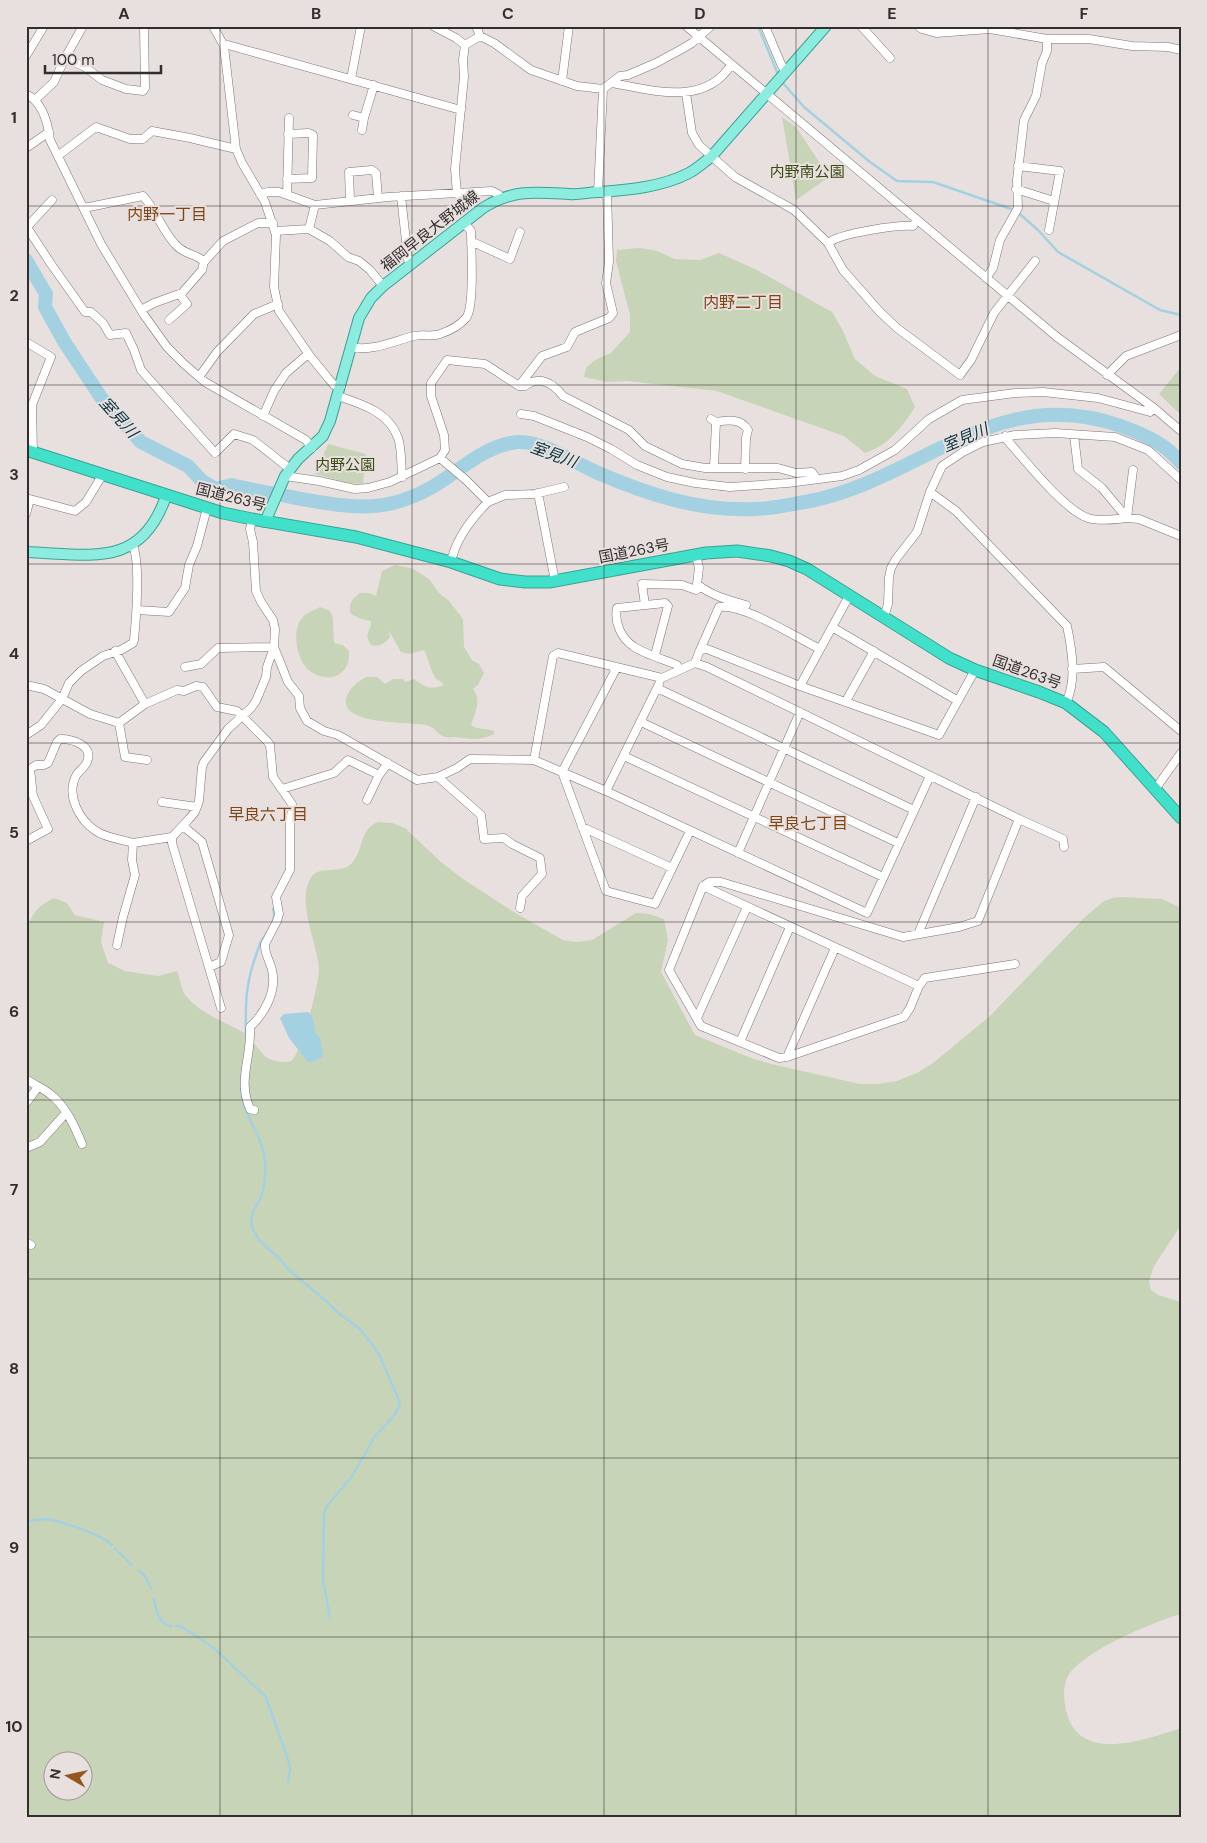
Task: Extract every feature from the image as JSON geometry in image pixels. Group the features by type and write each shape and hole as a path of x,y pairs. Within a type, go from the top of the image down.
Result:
{"highway":[{"name":"国道263号","path":"30,451 207,508 265,522 356,537 451,562 500,578 525,582 555,581 696,555 737,551 771,556 789,561 807,568 949,658 975,670 1066,703 1104,732 1181,818"}],"main road":[{"path":"786,73 826,26"},
{"name":"福岡早良大野城線","path":"288,472 298,459 323,436 340,391 363,310 371,298 383,286 483,208 511,194 527,192 570,194 661,184 691,172 711,157 786,73"},
{"path":"265,522 288,472"},
{"path":"26,552 101,555 116,552 132,544 148,530 159,515 166,496"}],"street":[{"path":"26,56 44,26"},
{"path":"34,100 54,82 82,29 72,26"},
{"path":"65,58 85,67 102,80 126,89 143,91 145,88 144,26"},
{"path":"214,26 224,46 236,148 242,163 265,202 274,227 276,256 274,287 279,311 308,354 334,385 340,391 391,423 398,439 402,477"},
{"path":"351,79 361,26"},
{"path":"433,26 465,45"},
{"path":"476,26 480,36 494,43 531,70 590,89 602,89 620,76 628,75 672,54 699,37 711,26"},
{"path":"562,81 568,26"},
{"path":"686,26 1006,296 1107,375 1154,408 1181,431"},
{"path":"765,26 786,73"},
{"path":"861,26 890,58"},
{"path":"918,26 936,33 990,29 1047,39 1089,38 1132,46 1168,47 1181,50"},
{"path":"465,45 480,36"},
{"path":"986,278 993,268 1000,240 1018,208 1016,189 1024,120 1036,96 1042,63 1047,50 1047,39"},
{"path":"224,46 228,45 461,110"},
{"path":"457,194 455,169 464,77 463,60 465,45"},
{"path":"612,83 668,93 686,93 708,87 728,71 731,65"},
{"path":"362,130 374,85"},
{"path":"519,386 542,356 567,347 576,332 609,318 613,313 606,283 609,262 602,191 602,89"},
{"path":"686,93 692,133 699,145 735,177 794,210 828,243 843,270 879,311 897,328 960,375 971,360 994,313 1035,261"},
{"path":"26,94 34,100 43,112 48,124 50,140 101,244 141,310 167,347 198,377 306,440 312,448"},
{"path":"353,115 364,118"},
{"path":"286,195 288,118"},
{"path":"59,155 96,127 130,140 143,139 152,131 236,148"},
{"path":"26,148 49,132"},
{"path":"287,179 312,178 313,135 309,133 288,134"},
{"path":"1018,166 1060,171 1049,230"},
{"path":"350,200 349,172 372,170 376,174 378,198"},
{"path":"1016,189 1054,201"},
{"path":"260,194 278,192 315,205 350,200 492,191 501,198"},
{"path":"84,208 143,196 174,244 186,254 201,258 204,262"},
{"path":"401,196 410,265"},
{"path":"52,200 27,227 85,312 91,312 110,335 126,333 141,370 215,453 234,434 253,440 288,472 355,489 390,482 440,458 445,450 444,435 431,396 431,383 447,360 485,364 519,386 525,386 531,381 545,381 556,387 562,396 629,430 645,446 682,464 714,468 778,468 796,473 812,472 817,479"},
{"path":"309,229 315,205"},
{"path":"828,243 843,236 902,225 913,226 917,220"},
{"path":"141,310 165,299 180,295 202,270 204,262 223,241 258,223 274,227 309,229 330,241 348,257 359,261 370,270 383,286"},
{"path":"351,347 358,349 371,347 400,341 416,335 439,335 459,324 467,317 472,294 471,231 464,223"},
{"path":"471,243 510,259 520,232"},
{"path":"169,320 187,304 180,295"},
{"path":"198,377 216,352 254,314 278,304"},
{"path":"1107,375 1126,356 1181,335"},
{"path":"26,342 52,357 32,405 30,451"},
{"path":"263,416 274,390 286,373 308,354"},
{"path":"521,414 534,416 587,437 612,449 637,465 667,477 695,483 757,486 788,484 842,476 859,470 895,450 930,419 962,400 1015,392 1043,392 1098,398 1150,412 1154,408"},
{"path":"714,468 714,420 731,420 746,426 748,430 745,469"},
{"path":"884,618 888,604 891,568 917,532 930,492 942,466 983,442 1005,436 1055,433 1115,437 1148,450 1181,480"},
{"path":"1074,435 1078,469 1102,488 1127,518"},
{"path":"1005,436 1069,508 1089,519 1139,519 1181,536"},
{"path":"440,458 488,502"},
{"path":"1127,518 1133,470"},
{"path":"26,514 28,498 75,511 86,502 103,474"},
{"path":"451,562 453,551 467,524 488,502 505,496 538,493 564,487"},
{"path":"930,492 956,511 1066,626 1072,647 1071,692 1066,703"},
{"path":"538,493 555,581"},
{"path":"137,610 169,612 185,588 189,565 197,546 207,508"},
{"path":"26,841 48,829 33,796 28,771 36,765 48,764 60,739 70,739 81,743 87,750 88,759 76,775 72,786 74,806 94,830 102,835 133,843 172,837 195,812 204,762 228,729 256,700 266,677 267,666 274,647 275,628 273,620 260,602 256,591 253,542 250,529 252,519"},
{"path":"26,735 41,725 62,699 69,683 81,671 103,656 133,643 137,610 136,552 132,544"},
{"path":"696,555 699,568 697,584 706,591 723,599 746,605"},
{"path":"645,605 642,584 682,585 696,590 701,586"},
{"path":"800,686 849,596"},
{"path":"655,655 668,606 665,603 617,608 616,615 621,634 633,646 677,665 679,670"},
{"path":"695,663 719,607 726,606 747,612 820,650"},
{"path":"832,627 958,701"},
{"path":"185,667 201,664 218,648 274,647"},
{"path":"274,647 288,682 299,696 300,708 307,721 324,731 338,735 417,780 438,777 470,759 534,760 606,791 867,913"},
{"path":"700,650 707,650 800,686 940,735 975,670"},
{"path":"846,701 874,651"},
{"path":"116,652 144,704"},
{"path":"534,760 553,656 558,653 662,678 695,663 707,667 1063,839 1064,847"},
{"path":"617,667 562,772 606,891 655,904 690,831"},
{"path":"1072,669 1104,667 1181,731"},
{"path":"606,791 662,678"},
{"path":"26,686 44,689 100,718 119,722 144,704 177,690 184,691 196,686 203,688 217,707 237,712 270,745 273,777 292,804 290,870 276,897 279,914 264,948 272,973 271,994 263,1011 250,1027 251,1040 244,1087 245,1099 250,1109 254,1110"},
{"path":"658,688 914,810"},
{"path":"738,853 800,712"},
{"path":"119,722 125,756 147,760"},
{"path":"641,722 898,842"},
{"path":"1156,788 1181,753"},
{"path":"624,756 883,877"},
{"path":"282,789 334,773 348,760 380,775"},
{"path":"367,800 388,763"},
{"path":"863,924 898,842 930,776"},
{"path":"438,777 481,815 484,839 504,838 540,858 542,874 522,896 520,908"},
{"path":"918,934 976,798"},
{"path":"162,802 197,807"},
{"path":"1015,964 925,978 904,1017 787,1057 779,1058 701,1026 669,970 703,886 709,882 721,882 903,937 959,927 978,921 1019,818"},
{"path":"182,826 202,842 229,935 221,962 209,967"},
{"path":"582,827 672,868"},
{"path":"172,837 172,843 221,1008"},
{"path":"117,946 123,916 135,875 132,860 133,843"},
{"path":"703,886 790,928 919,986"},
{"path":"697,1018 748,907"},
{"path":"740,1042 790,928"},
{"path":"787,1057 834,948"},
{"path":"26,1079 50,1094 66,1113 82,1144"},
{"path":"26,1103 38,1087"},
{"path":"26,1148 40,1142 66,1113"}],"green space":[{"name":"内野南公園","path":"782,117 796,127 829,177 796,200"},
{"path":"638,248 654,250 675,259 700,260 719,253 757,270 832,312 842,329 855,359 875,376 907,389 915,407 888,441 865,453 844,436 717,391 627,381 607,382 584,377 586,368 595,360 611,353 630,332 630,315 616,261 617,250"},
{"path":"1181,367 1181,415 1159,394"},
{"name":"内野公園","path":"328,444 366,454 363,484 348,483 315,474"},
{"path":"395,565 411,568 430,580 439,593 449,601 463,619 464,647 472,660 479,664 484,673 478,685 473,689 476,693 477,702 471,725 476,728 494,731 494,734 485,738 475,739 446,737 440,735 429,726 367,719 355,714 348,708 346,699 349,692 366,677 377,677 385,684 393,679 403,679 405,682 414,679 428,687 444,685 434,676 424,650 409,654 401,652 389,631 390,637 384,643 377,646 371,645 367,635 371,621 351,614 350,605 355,597 360,593 369,593 376,596 382,571"},
{"path":"320,607 330,611 333,618 334,643 343,645 349,651 347,665 343,671 333,677 320,676 307,669 297,647 296,638 299,623 303,617"},
{"path":"378,822 392,823 405,828 441,862 463,879 517,914 563,940 576,942 592,940 636,913 649,914 664,919 668,940 661,972 695,1035 751,1058 771,1064 860,1084 897,1081 917,1073 933,1063 990,1016 1085,917 1104,901 1119,897 1162,899 1181,908 1181,1225 1154,1266 1149,1281 1151,1290 1158,1295 1181,1302 1181,1614 1137,1631 1088,1657 1076,1666 1068,1676 1064,1695 1067,1714 1075,1729 1086,1739 1100,1743 1134,1742 1181,1728 1181,1817 26,1817 26,930 33,915 43,904 54,898 67,903 75,915 104,922 101,942 108,963 125,971 158,976 177,971 184,993 198,1007 243,1032 268,1058 279,1062 291,1061 300,1046 305,1032 319,968 306,908 307,885 315,873 325,870 342,869 351,864 368,830"}],"water":[{"path":"308,1012 312,1016 316,1034 320,1038 323,1055 323,1057 312,1062 308,1062 289,1038 280,1018 284,1014"}],"waterway":[{"path":"758,26 779,77"},
{"path":"782,82 804,107 870,162 897,181 933,182 1011,209 1038,230 1058,252 1160,310 1181,315"},
{"name":"室見川","path":"26,260 46,294 45,307 65,343 102,399 141,442 188,466 202,481 216,489 232,485 337,505 385,505 417,495 484,453 506,444 518,442 538,445 617,481 674,500 714,508 767,508 805,502 846,491 995,425 1034,416 1076,416 1121,426 1146,436 1161,445 1181,463"},
{"path":"246,1035 246,999 249,979 260,944 274,918 273,909"},
{"path":"242,1075 242,1099 260,1141 265,1167 263,1190 253,1212 252,1225"},
{"path":"252,1228 259,1240 289,1270 360,1329 379,1354 400,1403 395,1415 375,1436 353,1475 324,1512 323,1580 330,1618"},
{"path":"30,1521 46,1519 62,1523 90,1532 112,1545"},
{"path":"115,1549 132,1565"},
{"path":"139,1571 145,1576 151,1588"},
{"path":"154,1599 161,1620 171,1626"},
{"path":"176,1626 180,1626 216,1650 266,1697 289,1763 288,1782"}],"district":[{"name":"内野一丁目","path":"167,214"},
{"name":"内野二丁目","path":"743,302"},
{"name":"早良六丁目","path":"268,814"},
{"name":"早良七丁目","path":"808,823"}]}
